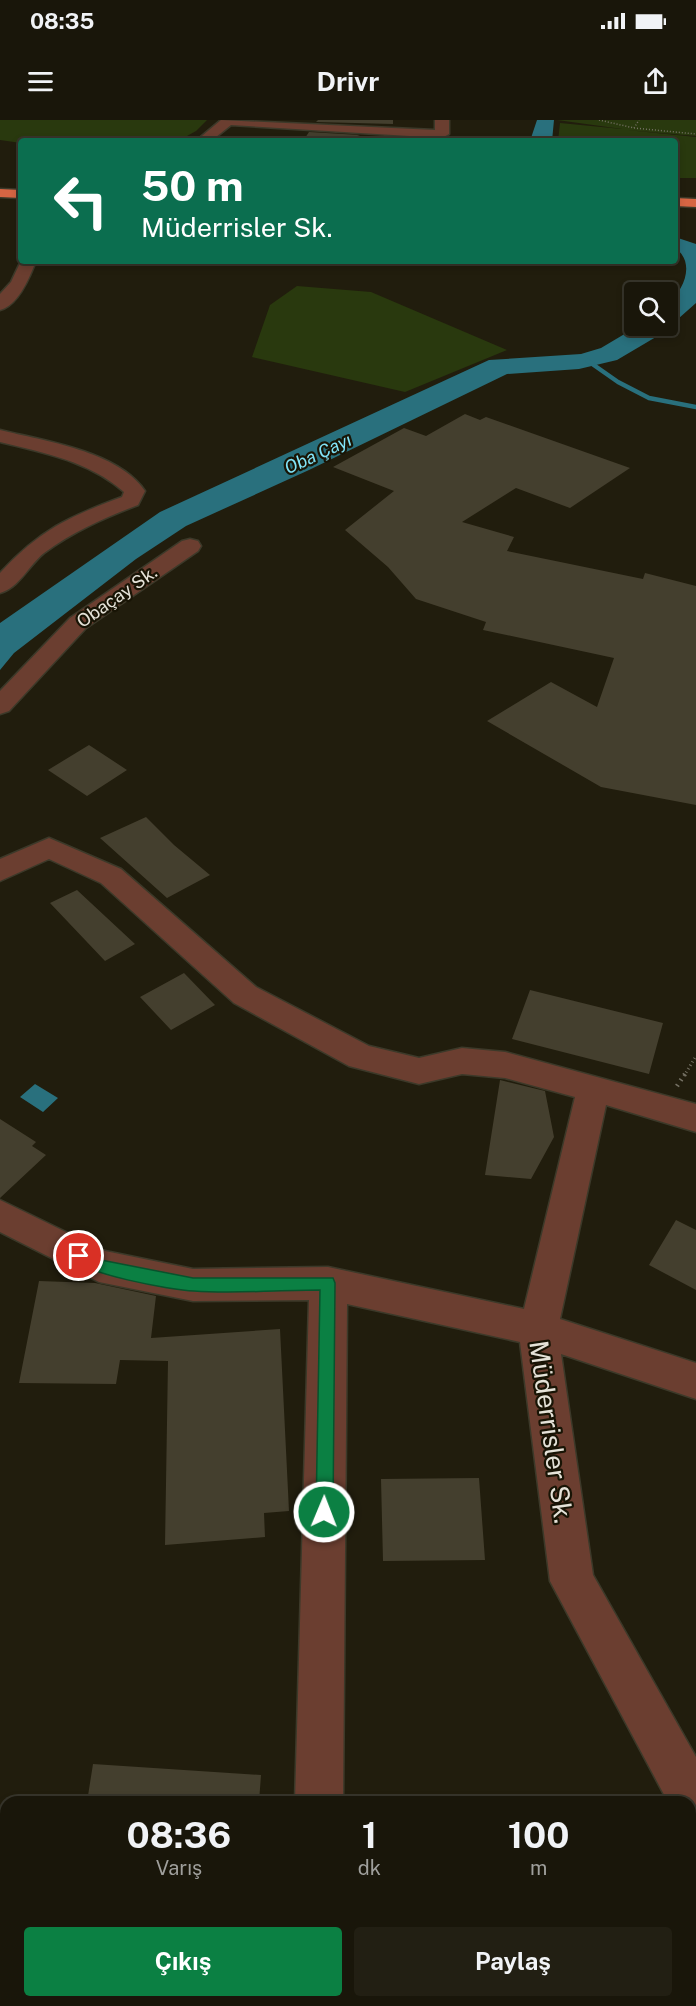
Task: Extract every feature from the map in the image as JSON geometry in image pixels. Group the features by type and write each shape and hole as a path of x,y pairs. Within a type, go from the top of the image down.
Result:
{"highway":[{"path":"0,193 18,194"},
{"path":"678,202 696,203"},
{"path":"678,213 696,213"}],"street":[{"path":"208,138 235,121 442,134 442,120"},
{"path":"225,138 235,121"},
{"path":"0,304 19,283 30,264"},
{"path":"0,436 88,459 121,476 135,491 131,501 80,520 34,550 0,586"},
{"name":"Obaçay Sk.","path":"0,706 78,623 190,546"},
{"path":"0,871 49,847 111,876 245,995 361,1057 419,1071 462,1061 506,1065 696,1118"},
{"path":"593,1090 538,1329 696,1381"},
{"name":"Müderrisler Sk.","path":"0,1215 99,1266 193,1285 328,1283 538,1329 572,1581 691,1796"},
{"path":"318,1796 328,1283"}],"path":[{"path":"599,120 634,128 696,134"},
{"path":"634,128 639,120"},
{"path":"666,1108 696,1056"}],"green space":[{"path":"0,120 207,120 196,131 183,138 18,138 18,143 0,140"},
{"path":"557,120 696,120 696,136 627,130 696,137 696,178 678,178 678,138 558,138 560,123 622,129"},
{"path":"297,286 371,292 507,350 405,392 252,357 270,305"}],"water":[{"path":"537,120 554,120 552,138 531,138"},
{"path":"678,238 696,244 696,303 678,319 678,292 685,276 685,261 678,251"},
{"name":"Oba Çayı","path":"624,334 658,336 617,360 579,369 507,374 309,470 186,526 136,559 14,653 0,670 0,623 160,512 489,360 581,354 601,348"},
{"path":"35,1084 58,1098 43,1112 20,1097"}],"building":[{"path":"318,120 393,120 393,124 316,122"},
{"path":"309,132 360,135 352,138 305,138"},
{"path":"465,414 480,420 486,417 630,468 570,508 516,488 462,522 514,537 507,551 643,579 645,573 696,586 696,805 601,787 487,721 551,682 597,707 614,658 483,630 486,622 416,599 388,567 345,530 394,491 333,467 404,428 426,436"},
{"path":"89,745 127,770 87,796 48,770"},
{"path":"146,817 174,845 210,875 167,898 100,838"},
{"path":"77,890 135,944 105,961 50,903"},
{"path":"184,973 215,1005 171,1030 140,997"},
{"path":"530,990 663,1023 649,1074 512,1039"},
{"path":"500,1080 545,1091 554,1137 531,1179 485,1175"},
{"path":"0,1119 36,1142 32,1146 46,1155 0,1198"},
{"path":"676,1220 696,1230 696,1290 649,1265"},
{"path":"39,1281 95,1283 156,1296 151,1338 280,1329 289,1511 264,1513 265,1537 165,1545 168,1361 120,1360 116,1384 19,1383"},
{"path":"479,1478 485,1560 383,1561 381,1479"},
{"path":"93,1764 261,1775 259,1796 88,1796"}],"waterway":[{"path":"588,361 618,382 649,398 696,407"}],"route":[{"path":"79,1256 99,1266 193,1285 328,1283 324,1512"}]}
